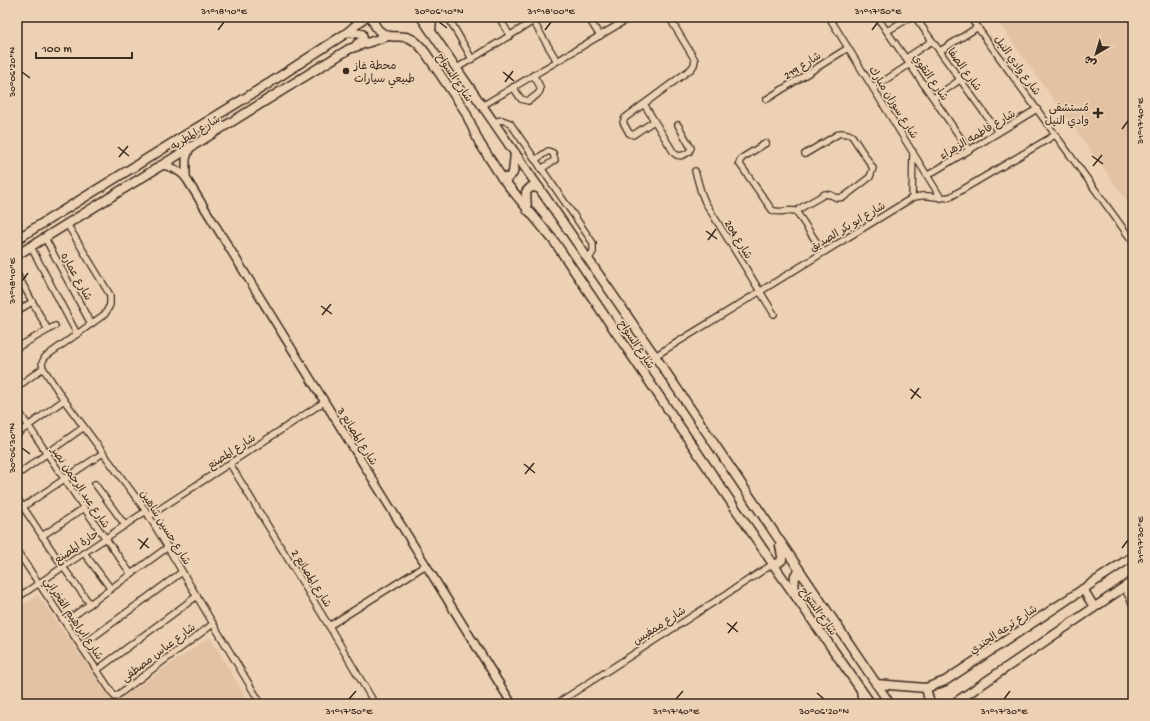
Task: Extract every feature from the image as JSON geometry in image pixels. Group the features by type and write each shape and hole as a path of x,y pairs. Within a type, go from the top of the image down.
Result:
{"main road":[{"name":"شارع المطريه","path":"17,239 261,88 348,32 365,17"},
{"path":"372,17 378,29 388,36"},
{"name":"شارع السواح","path":"421,17 655,356 890,704"},
{"path":"431,32 432,17"},
{"path":"348,32 360,33 363,36 361,41 353,47"},
{"name":"شارع المطريه","path":"17,256 353,47 388,36"},
{"name":"شارع السواح","path":"388,36 407,37 419,44 426,52 465,111 480,142 502,178 557,246 773,564 871,704"},
{"path":"502,178 508,178 513,173 515,153"},
{"path":"527,210 526,192 531,187 539,188"},
{"path":"773,564 779,564 783,558 778,540"},
{"name":"شارع ترعه الجندي","path":"876,684 926,688 946,681 1133,556"},
{"path":"794,593 795,575 799,574 803,576"},
{"path":"953,704 1133,581"},
{"path":"1083,589 1094,607"},
{"path":"860,688 863,704"},
{"path":"926,688 930,704"}],"street":[{"path":"448,17 472,59"},
{"path":"499,17 510,36"},
{"path":"457,68 540,17"},
{"path":"588,17 600,36"},
{"path":"482,106 631,17"},
{"path":"654,121 633,135 629,133 624,124 625,118 691,69 694,65 694,60 669,17"},
{"name":"شارع سوزان مبارك","path":"829,17 941,198"},
{"name":"شارع التقوي","path":"877,17 969,150"},
{"path":"886,31 911,17"},
{"name":"شارع الصفا","path":"915,17 998,132"},
{"name":"شارع وادي النيل","path":"970,17 1133,242"},
{"path":"533,21 557,61"},
{"path":"940,51 978,27"},
{"path":"906,58 932,40"},
{"name":"شارع 219","path":"767,100 848,48"},
{"path":"873,88 910,64"},
{"path":"513,87 521,99 528,101 541,91 540,86 533,75"},
{"path":"934,98 961,80"},
{"path":"644,104 674,153 677,156 681,156 689,152 691,148 678,125"},
{"name":"شارع فاطمه الزهراء","path":"928,175 1037,109"},
{"path":"493,122 502,120 510,123 534,160 593,243 593,252 588,260"},
{"path":"798,212 800,208 825,194 831,194 837,198 844,197 872,174 873,168 852,136 844,133 840,133 805,154"},
{"name":"شارع ابو بكر الصديق","path":"655,356 912,198 926,195 941,198 950,196 1055,134"},
{"path":"766,144 742,158 740,163 772,210 779,212 792,210 798,212 823,252"},
{"path":"186,178 185,166 190,147"},
{"path":"534,160 548,151 552,153 555,160 541,169"},
{"path":"912,198 913,152"},
{"name":"شارع المصانع 3","path":"162,165 173,167 186,178 512,704"},
{"name":"شارع 204","path":"695,171 705,202 774,314"},
{"path":"17,387 43,368 42,363 45,357 108,310 111,300 110,295 67,224"},
{"name":"شارع عماره","path":"45,238 91,324"},
{"path":"31,247 77,334"},
{"path":"17,274 48,330"},
{"path":"17,311 32,302"},
{"path":"18,347 55,326"},
{"name":"شارع حسين شاهين","path":"43,368 64,400 146,511 261,704"},
{"path":"17,434 64,400"},
{"name":"شارع المصنع","path":"149,516 324,402"},
{"name":"شارع عبد الرحمن نصر","path":"17,409 105,539 131,574"},
{"path":"17,475 84,427"},
{"path":"17,511 103,453"},
{"name":"شارع المصانع 2","path":"230,464 329,626 374,704"},
{"path":"95,484 125,525"},
{"path":"17,498 63,567 90,604"},
{"path":"42,536 84,508"},
{"name":"حارة المصنع","path":"18,596 146,511"},
{"path":"65,622 168,547"},
{"name":"شارع ابراهيم الفخراني","path":"17,551 115,697"},
{"path":"84,553 111,589"},
{"name":"شارع ممفيس","path":"556,704 773,564"},
{"path":"329,626 426,566"},
{"path":"81,646 182,572"},
{"path":"1133,587 1122,589 1133,605"},
{"path":"97,670 197,596"},
{"name":"شارع عباس مصطفى","path":"115,697 214,624"}],"shaded area":[{"name":"مُستشفى وادي النيل","path":"994,17 1133,17 1133,209"},
{"path":"38,595 114,703 210,637 250,704 17,704 17,609"}],"place":[{"name":"محطة غاز طبيعي سيارات","path":"346,71"},
{"name":"مُستشفى وادي النيل","path":"1098,113"}]}
